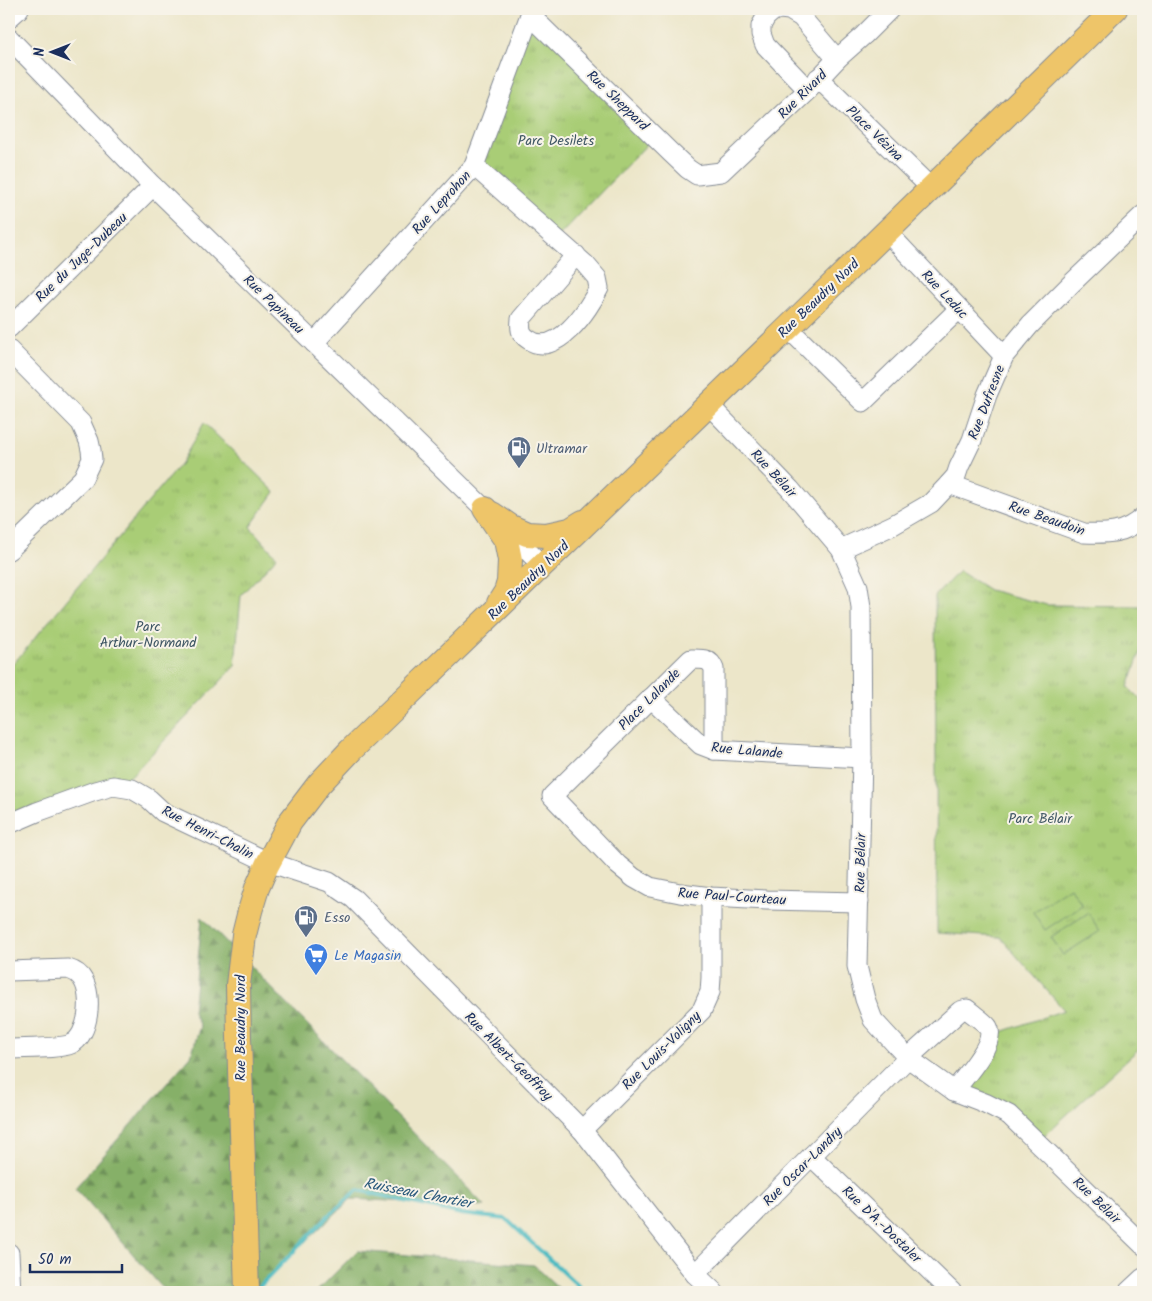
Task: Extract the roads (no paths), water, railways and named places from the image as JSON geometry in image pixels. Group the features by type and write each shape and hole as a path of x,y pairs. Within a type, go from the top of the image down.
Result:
{"main road":[{"name":"Rue Beaudry Nord","path":"247,1292 238,986 244,936 257,888 268,862 290,822 318,784 351,750 543,566 1115,9"},
{"path":"485,510 511,527 527,534 546,535 570,530 595,515"},
{"path":"478,629 494,611 506,592 509,582 510,560 506,540 485,510"}],"street":[{"path":"9,18 19,9"},
{"name":"Place Vézina","path":"837,59 801,17 789,10 780,9 773,11 766,17 761,26 761,34 765,44 932,188"},
{"name":"Rue Rivard","path":"710,174 721,172 890,9"},
{"name":"Rue Leprohon","path":"314,343 474,166 534,12"},
{"name":"Rue Sheppard","path":"534,12 688,169 697,174 710,174"},
{"name":"Rue Papineau","path":"9,38 153,186 543,566"},
{"path":"474,166 576,255 597,278 599,288 596,295 577,322 556,341 534,344 522,335 520,326 522,319 576,255"},
{"name":"Rue du Juge-Dubeau","path":"9,328 153,186"},
{"name":"Rue Dufresne","path":"841,549 893,525 931,503 949,484 956,476 972,440 987,395 1004,356 1037,318 1143,215"},
{"name":"Rue Leduc","path":"887,232 1004,356"},
{"path":"788,328 863,402 959,309"},
{"path":"9,350 81,423 89,441 92,460 83,478 9,550"},
{"name":"Rue Bélair","path":"709,404 790,489 841,549 858,587 861,607 862,758 857,966 865,999 873,1020 908,1058 954,1091 1009,1115 1143,1245"},
{"name":"Rue Beaudoin","path":"949,484 1084,533 1116,533 1137,523 1143,517"},
{"name":"Place Lalande","path":"552,796 691,659 704,658 712,664 714,669 714,750"},
{"name":"Rue Lalande","path":"651,698 701,745 714,750 862,758"},
{"name":"Rue Henri-Chalin","path":"9,824 95,791 114,786 132,789 149,799 162,812 268,862"},
{"name":"Rue Paul-Courteau","path":"552,796 618,865 634,878 650,887 711,897 859,902"},
{"name":"Rue Albert-Geoffroy","path":"268,862 329,882 354,900 582,1130 695,1274 714,1292"},
{"name":"Rue Louis-Voligny","path":"582,1130 702,1010 710,992 711,897"},
{"path":"9,971 68,969 76,972 84,981 88,1001 86,1025 81,1036 72,1044 9,1049"},
{"name":"Rue Oscar-Landry","path":"695,1274 908,1058 960,1011 967,1009 988,1027 990,1036 985,1049 954,1091"},
{"name":"Rue D'A.-Dostaler","path":"811,1156 952,1292"},
{"path":"9,1253 11,1292"},
{"path":"1128,1292 1143,1278"}],"waterway":[{"name":"Ruisseau Chartier","path":"257,1289 327,1217 358,1190 461,1214 506,1219 585,1292"}],"place":[{"name":"Ultramar","path":"519,469"},
{"name":"Esso","path":"306,938"},
{"name":"Le Magasin","path":"316,976"}],"park label":[{"name":"Parc Desilets","path":"556,140"},
{"name":"Parc Arthur-Normand","path":"148,634"},
{"name":"Parc Bélair","path":"1040,818"}]}
